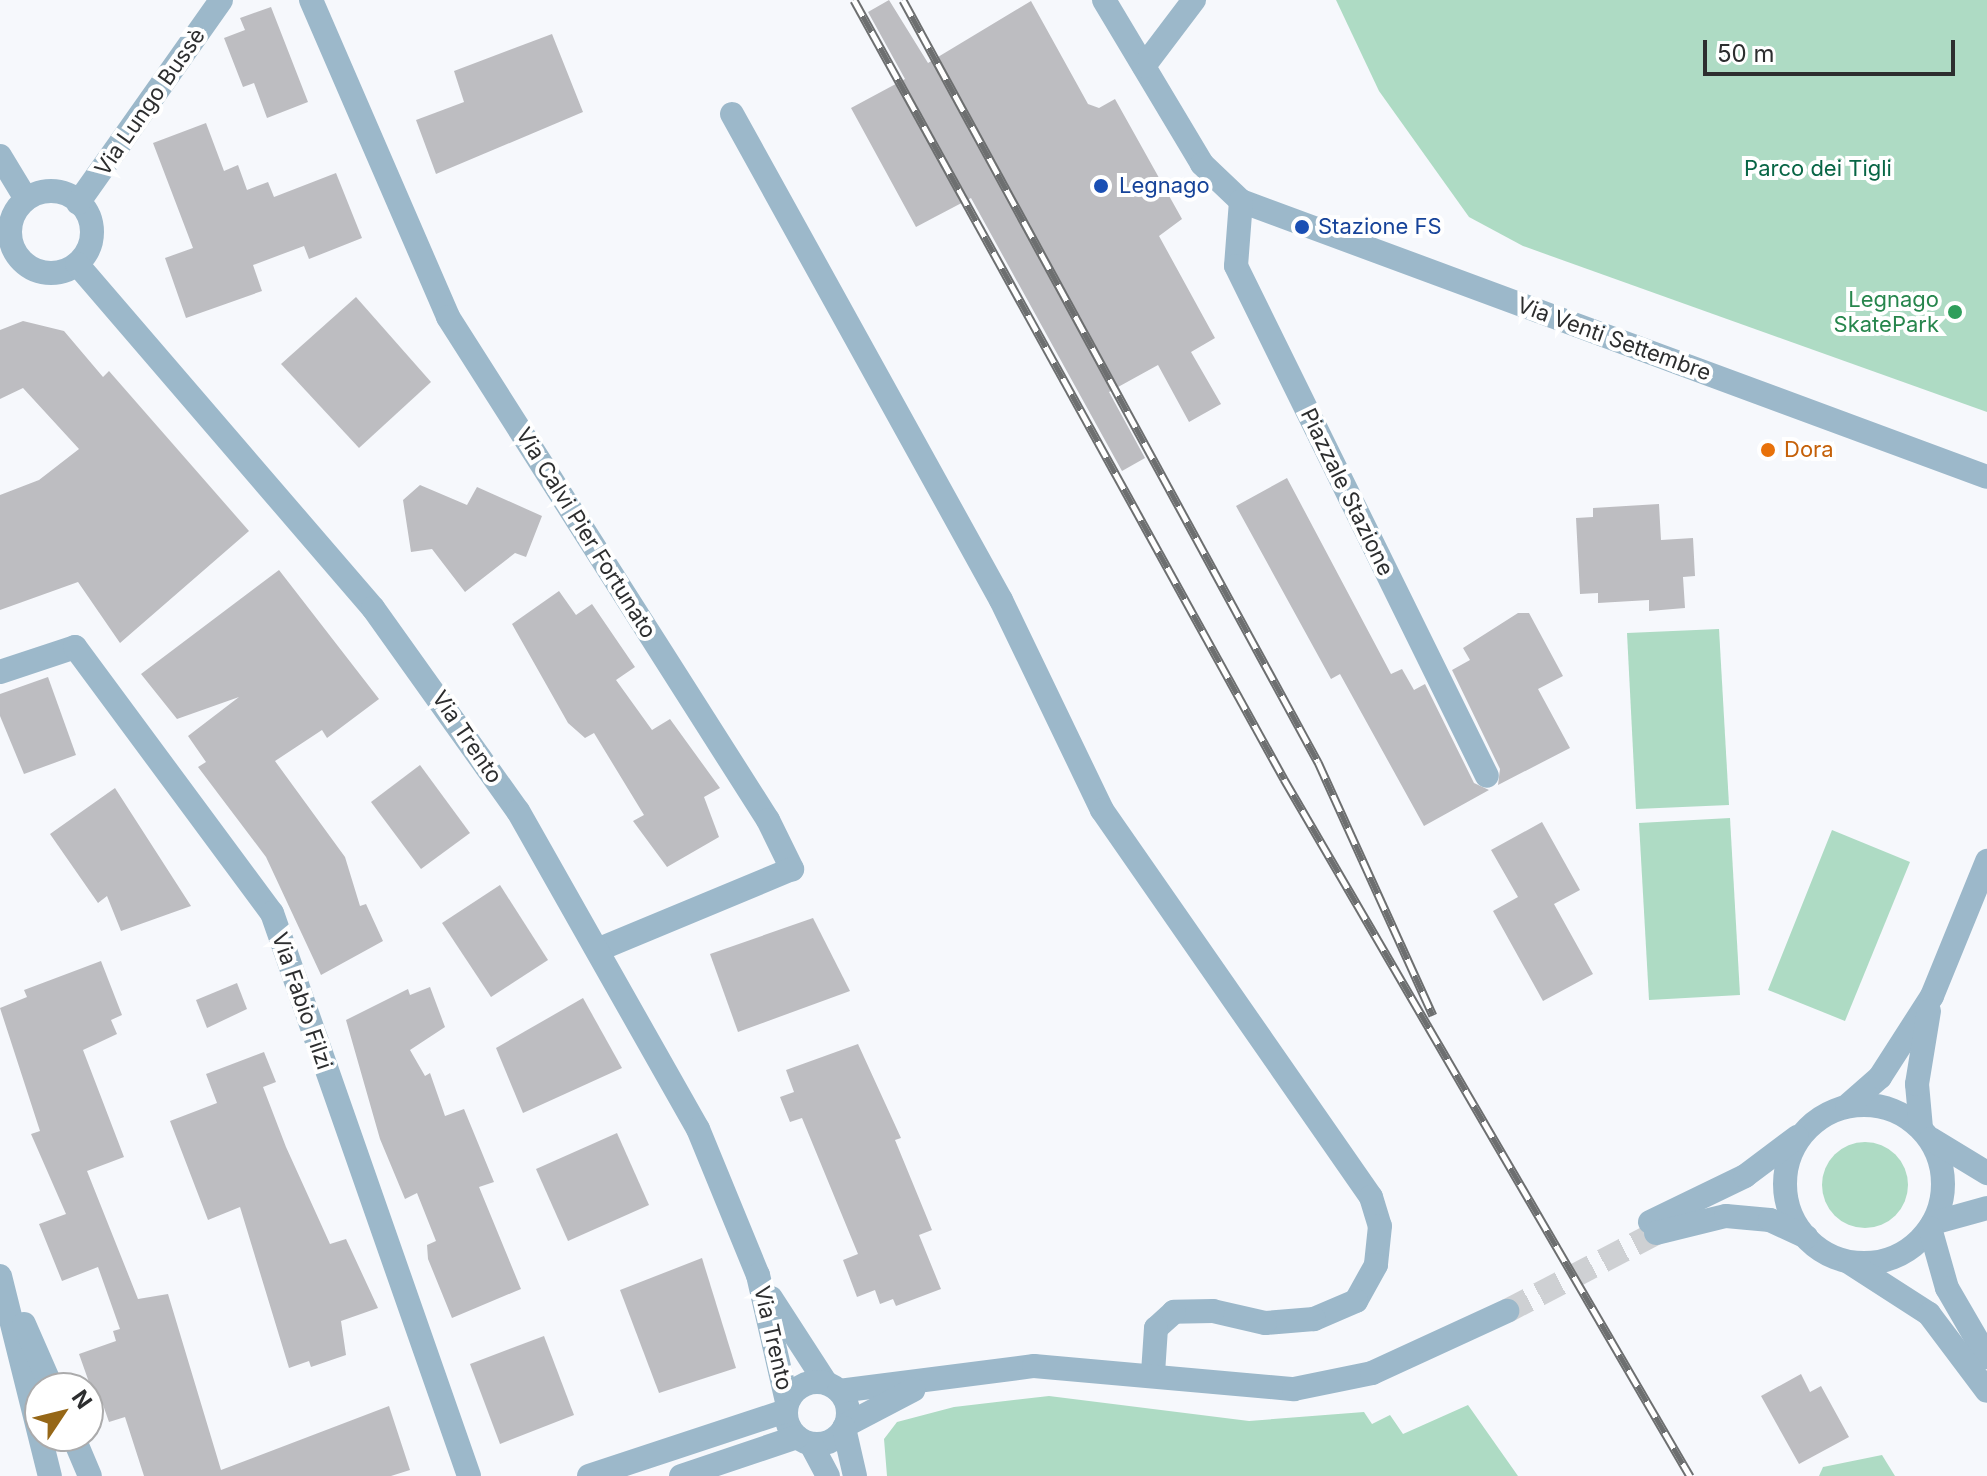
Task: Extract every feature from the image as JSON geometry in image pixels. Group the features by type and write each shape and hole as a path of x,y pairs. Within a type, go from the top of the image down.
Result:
{"street":[{"name":"Via Lungo Bussè","path":"78,203 221,0"},
{"name":"Via Calvi Pier Fortunato","path":"311,0 448,317 768,820 792,869 600,949"},
{"path":"1104,0 1202,164 1241,201"},
{"path":"1144,66 1194,0"},
{"path":"732,114 1001,600 1102,810 1371,1197 1380,1226 1376,1265 1356,1301 1314,1319 1265,1323 1213,1311 1174,1312 1156,1328 1153,1373"},
{"path":"0,156 26,199"},
{"path":"59,192 78,203 92,234 77,264 42,273 9,263 10,231 26,199 59,192"},
{"name":"Via Venti Settembre","path":"1241,201 1987,477"},
{"name":"Piazzale Stazione","path":"1241,201 1236,266 1487,776"},
{"name":"Via Trento","path":"77,264 282,496 445,701 600,949 698,1129 758,1275 786,1406"},
{"name":"Via Fabio Filzi","path":"0,672 75,647 272,913 469,1476"},
{"path":"1987,861 1932,996 1880,1077 1847,1106 1808,1128 1745,1176 1653,1228 1726,1216 1770,1220 1806,1237 1929,1314 1987,1391"},
{"path":"1932,996 1917,1084 1924,1132 1944,1181 1932,1225 1947,1288 1987,1357"},
{"path":"1847,1106 1893,1110 1987,1173"},
{"path":"1806,1237 1785,1188 1790,1155 1808,1128"},
{"path":"1848,1261 1895,1257 1932,1225 1987,1208"},
{"path":"0,1268 45,1372"},
{"name":"Via Trento","path":"758,1275 833,1387"},
{"path":"0,1276 50,1476"},
{"path":"589,1476 639,1469 786,1406 803,1384 833,1387 922,1385 1034,1366 1153,1373 1294,1389 1372,1373 1507,1311"},
{"path":"681,1476 804,1441 831,1441 845,1427 922,1385"},
{"path":"833,1387 855,1476"},
{"path":"786,1406 804,1441 828,1476"},
{"path":"80,1452 90,1476"}],"green space":[{"name":"Parco dei Tigli","path":"1336,0 1987,0 1987,412 1523,246 1469,217 1379,91"},
{"path":"1719,629 1729,805 1636,809 1627,633"},
{"path":"1730,818 1740,995 1649,1000 1639,823"},
{"path":"1832,830 1910,862 1845,1021 1768,990"},
{"path":"1865,1142 1881,1146 1895,1155 1904,1169 1908,1185 1904,1201 1895,1215 1881,1224 1865,1228 1849,1224 1835,1215 1826,1201 1822,1185 1826,1169 1835,1155 1849,1146"},
{"path":"1049,1396 1249,1421 1364,1412 1372,1424 1390,1415 1403,1434 1468,1405 1518,1476 887,1476 884,1439 897,1422 954,1407"},
{"path":"1882,1455 1895,1476 1819,1476 1823,1467"}],"building":[{"path":"889,0 928,63 1031,1 1088,104 1099,108 1115,99 1182,219 1159,236 1215,338 1191,352 1221,404 1189,422 1158,365 1109,392 1145,458 1122,471 971,198 916,227 851,108 905,79 868,12"},
{"path":"271,7 308,102 267,118 254,83 243,87 224,38 245,30 240,18"},
{"path":"552,34 583,112 436,174 416,120 464,102 454,71"},
{"path":"206,123 224,171 238,165 247,190 268,182 274,197 336,173 362,238 309,259 304,246 253,265 262,291 186,318 165,258 193,248 153,143"},
{"path":"356,297 431,382 359,448 281,364"},
{"path":"23,321 64,331 103,377 109,371 249,531 120,643 78,582 0,610 0,495 39,480 79,449 23,388 0,399 0,330"},
{"path":"1287,478 1391,674 1402,669 1414,690 1425,684 1474,783 1489,790 1424,826 1340,674 1331,679 1236,506"},
{"path":"420,485 467,505 477,487 542,516 526,557 515,553 465,592 432,549 411,552 403,500"},
{"path":"1659,504 1661,540 1693,538 1695,576 1683,577 1685,608 1649,611 1649,600 1598,603 1598,593 1580,594 1576,518 1593,517 1593,508"},
{"path":"279,570 379,699 327,738 322,730 275,761 345,857 360,906 366,904 383,941 321,975 266,857 198,767 206,762 188,736 239,697 177,719 141,674"},
{"path":"559,591 576,615 592,604 635,667 616,680 652,730 670,719 720,788 704,797 719,837 667,867 633,821 644,815 594,733 585,738 568,723 512,624"},
{"path":"1518,613 1529,613 1563,676 1538,689 1570,748 1498,785 1500,769 1452,670 1470,660 1463,648"},
{"path":"48,677 76,755 24,774 0,716 0,694"},
{"path":"420,765 470,833 421,869 371,802"},
{"path":"115,788 191,906 121,931 107,896 98,903 50,834"},
{"path":"1542,822 1580,890 1554,904 1593,974 1543,1001 1493,911 1518,897 1491,850"},
{"path":"500,885 548,960 491,997 442,923"},
{"path":"813,918 850,991 738,1032 710,954"},
{"path":"101,961 122,1015 111,1020 117,1034 83,1050 124,1157 87,1171 138,1299 168,1294 221,1470 389,1406 410,1470 391,1476 144,1476 125,1417 109,1422 104,1408 104,1372 85,1372 79,1354 116,1341 113,1331 120,1329 98,1267 62,1281 39,1224 66,1214 31,1134 40,1131 0,1008 27,997 24,990"},
{"path":"237,983 247,1009 207,1028 196,1000"},
{"path":"430,987 445,1027 410,1050 425,1076 430,1073 445,1116 464,1109 494,1182 479,1187 521,1289 452,1318 428,1259 427,1245 436,1241 417,1193 405,1199 380,1139 346,1020 408,989 410,995"},
{"path":"583,998 622,1068 523,1113 496,1048"},
{"path":"858,1044 901,1138 895,1140 932,1230 919,1235 941,1289 896,1306 893,1299 880,1304 875,1290 857,1297 843,1260 858,1254 802,1118 790,1122 780,1097 794,1092 786,1070"},
{"path":"264,1052 276,1082 263,1087 286,1147 330,1244 346,1239 378,1308 341,1321 346,1355 311,1367 309,1361 289,1368 240,1207 208,1220 170,1121 217,1103 206,1074"},
{"path":"617,1133 649,1205 568,1241 536,1169"},
{"path":"702,1258 736,1368 659,1393 620,1290"},
{"path":"544,1336 574,1415 500,1444 470,1364"},
{"path":"1801,1374 1810,1392 1821,1386 1849,1437 1799,1464 1761,1396"}],"tunnel":[{"path":"1507,1311 1656,1233"}],"railway":[{"path":"854,0 1284,779 1690,1476"},
{"path":"903,0 1318,762 1433,1015"}],"place":[{"name":"Legnago","path":"1101,186"},
{"name":"Stazione FS","path":"1302,227"},
{"name":"Legnago SkatePark","path":"1955,312"},
{"name":"Dora","path":"1768,450"}]}
